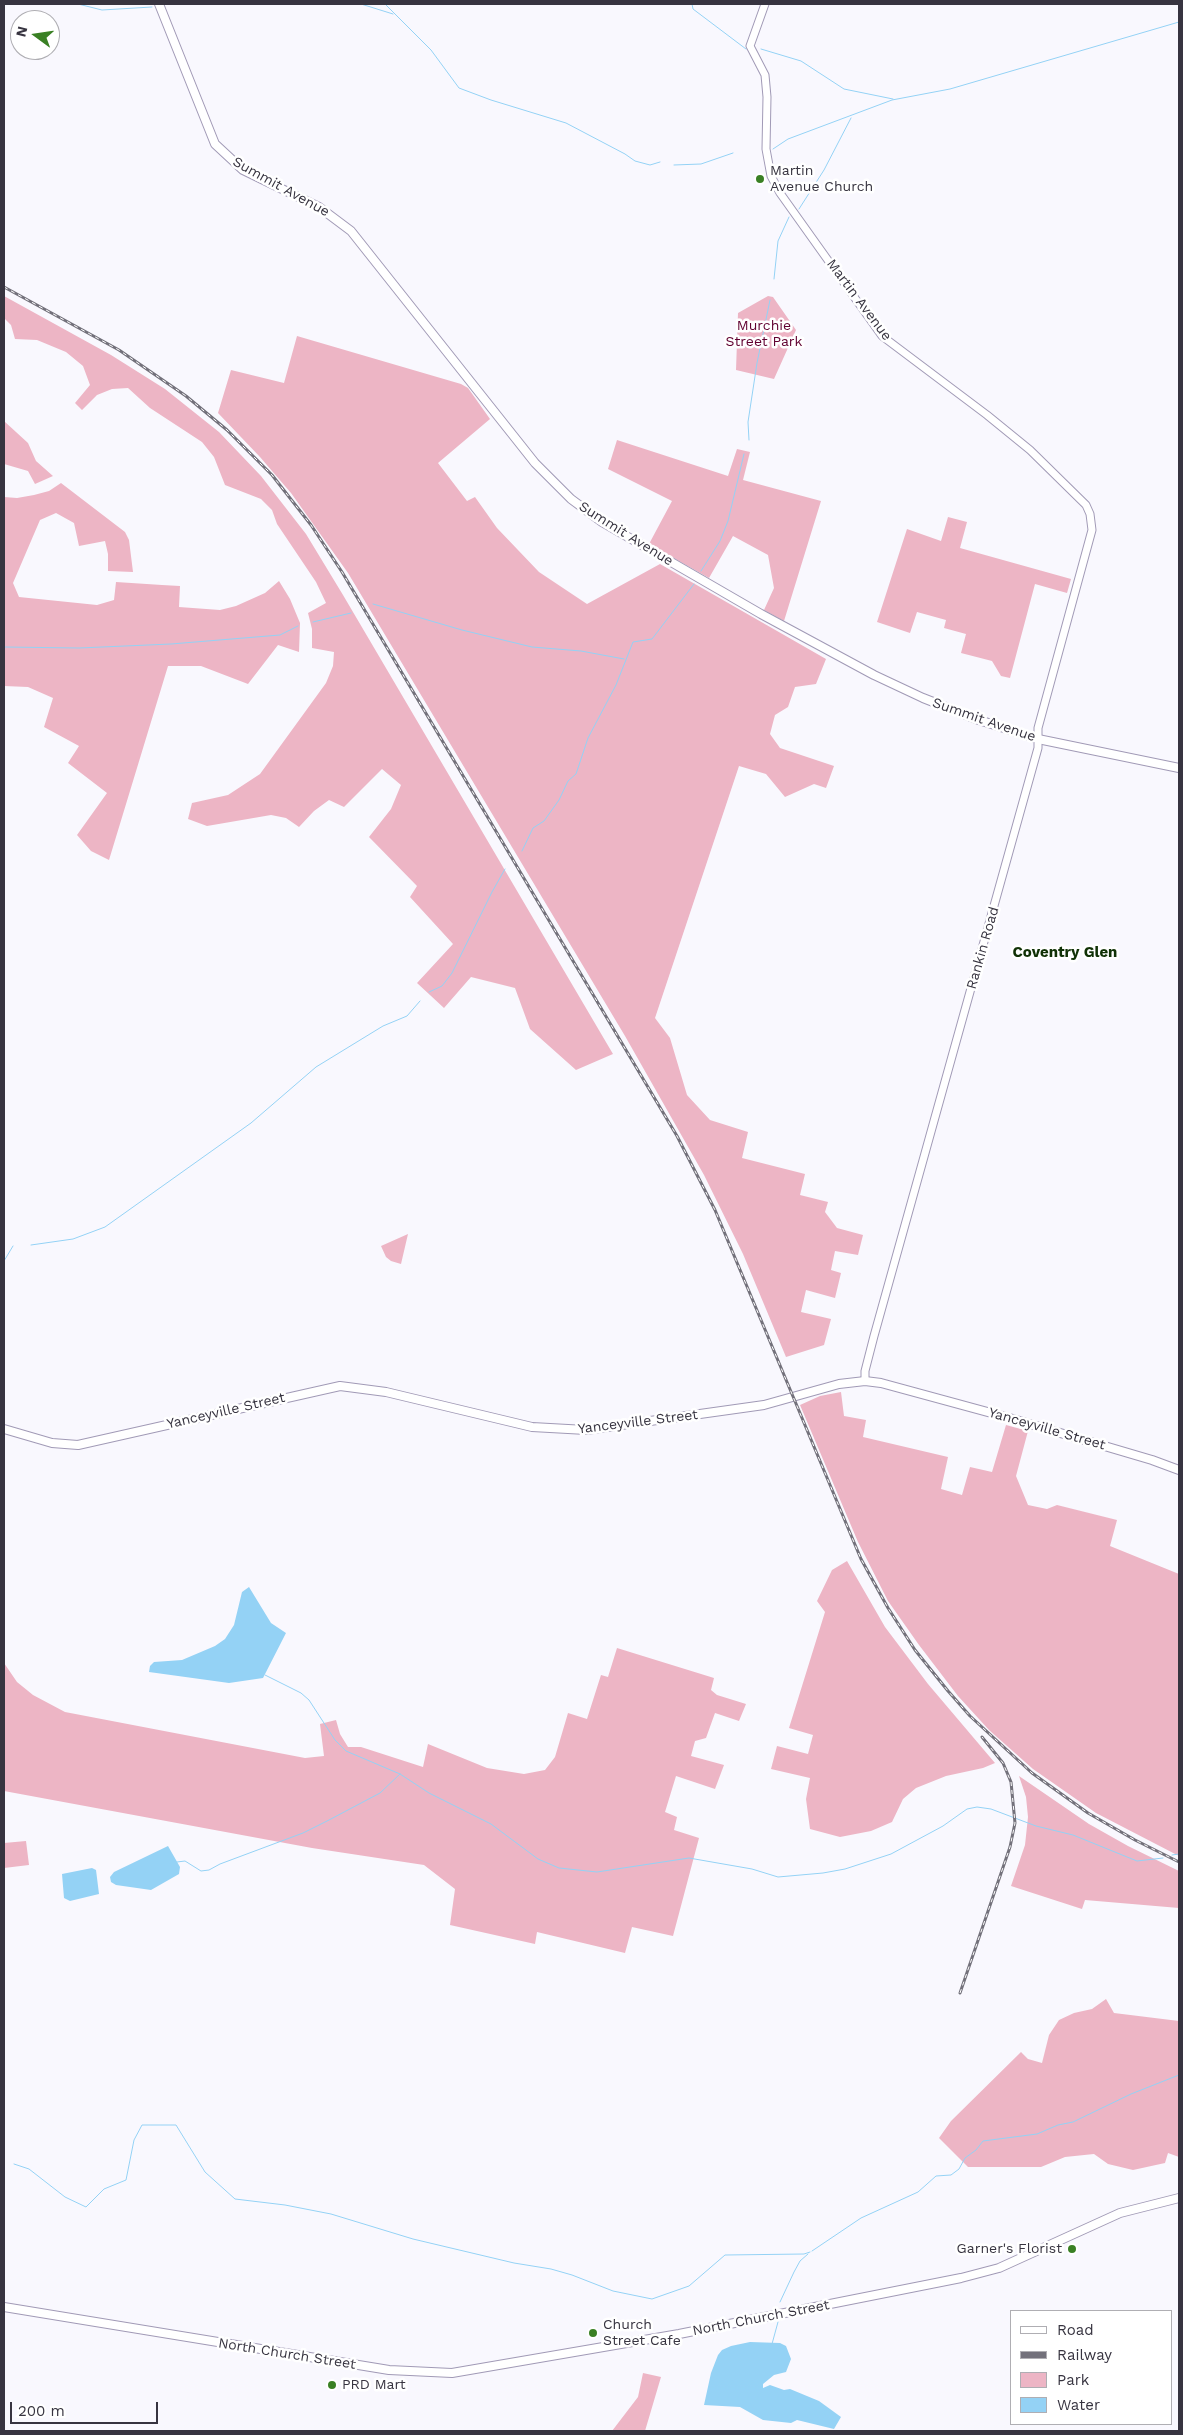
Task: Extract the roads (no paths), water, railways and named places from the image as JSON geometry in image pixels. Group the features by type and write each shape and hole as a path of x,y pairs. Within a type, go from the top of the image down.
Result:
{"main road":[{"name":"Summit Avenue","path":"159,4 215,144 242,170 319,207 351,231 535,463 566,495 602,522 761,614 874,675 979,720 1038,739 1179,768"},
{"name":"Yanceyville Street","path":"4,1429 52,1443 78,1444 340,1386 386,1392 532,1426 586,1430 764,1405 839,1384 865,1381 881,1383 1006,1417 1152,1460 1179,1470"},
{"name":"North Church Street","path":"4,2307 389,2370 452,2372 679,2334 961,2278 999,2268 1120,2213 1179,2198"}],"street":[{"name":"Martin Avenue","path":"765,4 750,46 765,75 767,97 766,148 774,183 874,325 899,351 987,415 1030,450 1077,495 1090,514"},
{"name":"Rankin Road","path":"865,1381 865,1371 874,1336 997,898 1038,739 1040,719 1092,530 1090,514"}],"water":[{"path":"249,1587 271,1623 286,1633 263,1678 229,1683 149,1672 150,1666 154,1662 182,1660 215,1646 225,1639 234,1625 242,1592"},
{"path":"168,1846 180,1867 179,1874 151,1890 116,1885 111,1882 110,1877 114,1872"},
{"path":"92,1868 96,1870 99,1894 70,1901 64,1898 62,1874"},
{"path":"750,2342 780,2343 786,2346 791,2359 786,2372 774,2375 763,2384 763,2388 770,2385 784,2390 790,2389 819,2401 841,2417 834,2429 797,2420 791,2423 763,2420 740,2407 704,2405 711,2373 718,2355 722,2350 731,2346"}],"waterway":[{"path":"78,4 102,10 152,7"},
{"path":"195,4 234,4"},
{"path":"361,4 393,14"},
{"path":"385,4 431,50 459,88 566,123 635,161 650,165 660,162"},
{"path":"692,4 693,9 746,49"},
{"path":"773,149 788,139 892,100 950,89 1179,22"},
{"path":"761,49 801,61 844,89 893,99"},
{"path":"799,209 824,170 851,118"},
{"path":"674,165 701,164 733,153"},
{"path":"774,279 778,241 789,217"},
{"path":"749,440 748,422 757,363 770,300"},
{"path":"701,571 720,541 728,521 744,454"},
{"path":"522,851 533,828 544,821 559,800 568,781 576,774 588,738 616,685 633,642 652,639 694,584"},
{"path":"373,604 462,630 532,647 581,651 624,659"},
{"path":"313,622 351,613"},
{"path":"4,647 79,648 171,644 280,635 298,626"},
{"path":"429,992 442,986 452,973 505,869"},
{"path":"31,1245 73,1239 105,1227 251,1123 316,1067 383,1026 407,1016 420,1001"},
{"path":"4,1261 13,1246"},
{"path":"265,1675 301,1693 309,1700 335,1740 346,1751 400,1774 429,1793 491,1824 538,1859 559,1868 597,1872 689,1858 752,1869 778,1877 823,1873 845,1869 891,1854 943,1826 967,1809 977,1807 991,1809 1036,1826 1073,1835 1137,1861 1163,1858"},
{"path":"177,1862 185,1861 201,1871 209,1870 220,1864 303,1833 380,1793 400,1774"},
{"path":"1172,1855 1179,1854"},
{"path":"812,2251 861,2218 918,2192 936,2176 951,2175 959,2169 965,2158 976,2150 983,2141 1037,2134 1058,2125 1073,2122 1131,2094 1179,2075"},
{"path":"14,2164 29,2169 65,2197 86,2207 104,2189 126,2180 134,2140 142,2125 176,2125 205,2172 235,2199 285,2205 331,2214 413,2239 514,2263 551,2269 613,2291 652,2299 689,2286 725,2255 804,2254 810,2252"},
{"path":"780,2302 800,2261 808,2254"},
{"path":"772,2344 778,2322"}],"railway":[{"path":"4,287 119,350 186,396 227,430 272,475 311,525 342,572 677,1136 715,1210 861,1559 888,1608 915,1650 970,1716 1032,1773 1088,1813 1179,1862"},
{"path":"960,1993 1010,1847 1015,1823 1011,1782 1003,1763 982,1737"}],"place":[{"name":"Martin Avenue Church","path":"760,179"},
{"name":"Garner's Florist","path":"1072,2249"},
{"name":"Church Street Cafe","path":"593,2333"},
{"name":"PRD Mart","path":"332,2385"}],"district":[{"name":"Coventry Glen","path":"1065,953"}],"park label":[{"name":"Murchie Street Park","path":"764,334"}]}
